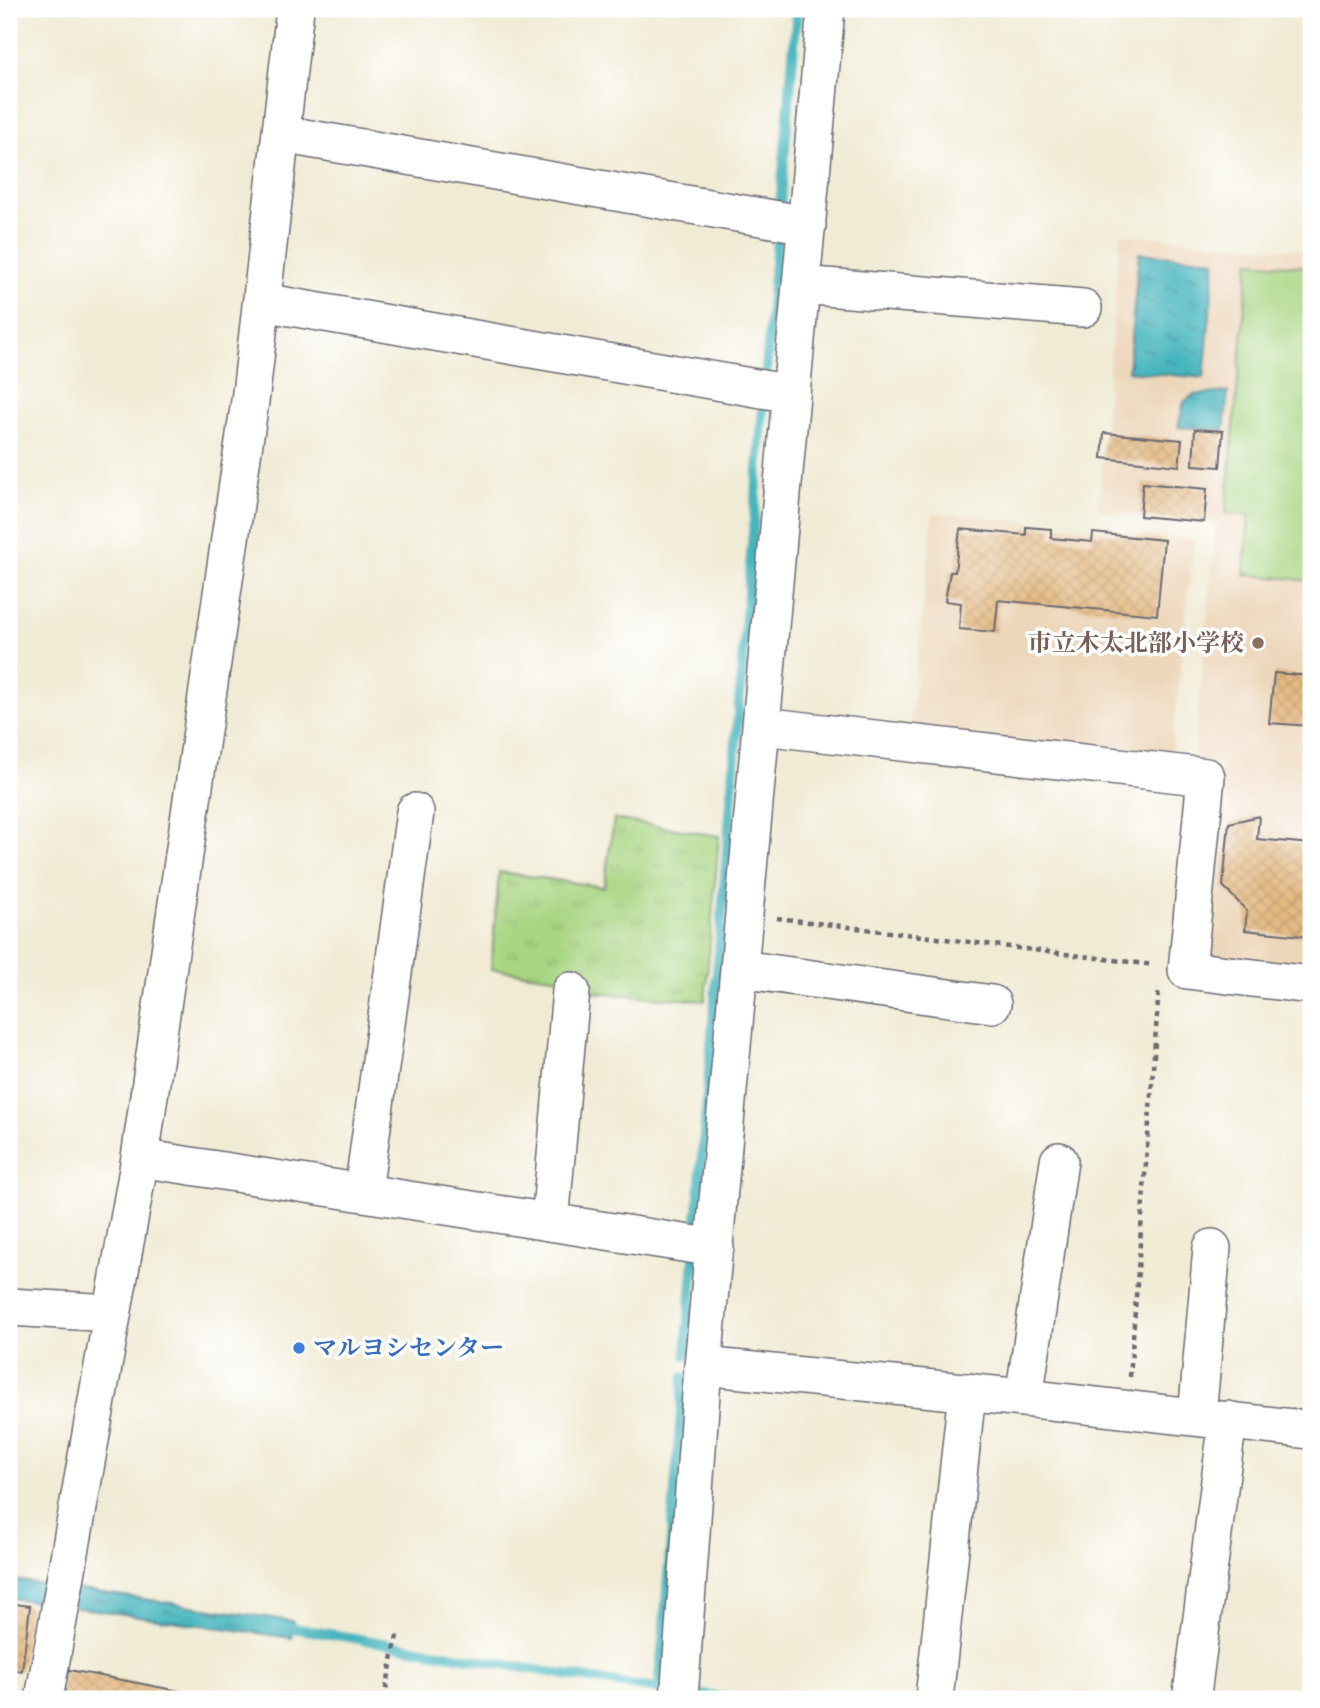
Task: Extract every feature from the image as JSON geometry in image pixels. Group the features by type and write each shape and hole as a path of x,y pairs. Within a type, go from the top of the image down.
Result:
{"street":[{"path":"44,1699 140,1158 249,408 295,9"},
{"path":"679,1699 703,1366 826,9"},
{"path":"281,134 807,225"},
{"path":"801,285 1083,308"},
{"path":"262,302 791,394"},
{"path":"762,726 1206,777 1174,968 1311,985"},
{"path":"362,1192 415,812"},
{"path":"740,969 992,1003"},
{"path":"550,1222 571,991"},
{"path":"140,1158 715,1248"},
{"path":"1024,1398 1059,1161"},
{"path":"1195,1699 1192,1694 1212,1418 1212,1248"},
{"path":"9,1307 112,1313"},
{"path":"703,1366 1311,1430"},
{"path":"934,1699 967,1392"}],"path":[{"path":"745,914 1174,968 1128,1409"},
{"path":"384,1699 398,1631"}],"shaded area":[{"name":"市立木太北部小学校","path":"1120,234 1311,251 1311,975 1199,964 1220,764 1193,762 1216,524 1098,511"},
{"path":"933,512 1194,540 1171,756 910,728"}],"green space":[{"path":"1249,262 1311,267 1311,581 1244,574 1249,516 1226,513"},
{"path":"614,819 719,836 705,1001 561,990 562,978 491,969 499,872 604,887"}],"water":[{"path":"1139,253 1215,260 1204,378 1128,371"},
{"path":"1228,392 1224,430 1178,427 1184,402 1193,395"},
{"path":"9,1579 293,1621 292,1638 9,1598"}],"building":[{"path":"1195,429 1223,431 1220,467 1193,465"},
{"path":"1104,433 1182,440 1179,466 1102,458"},
{"path":"1143,483 1207,489 1204,522 1140,516"},
{"path":"1026,527 1051,529 1051,538 1092,542 1093,533 1164,540 1157,615 998,600 995,632 959,629 961,603 945,601 950,572 955,572 960,529 1026,535"},
{"path":"1274,673 1311,676 1311,726 1269,723"},
{"path":"1259,816 1257,839 1311,844 1311,937 1245,930 1247,911 1223,886 1229,823"},
{"path":"9,1603 30,1606 22,1671 9,1669"},
{"path":"64,1669 195,1694 194,1699 58,1699"}],"waterway":[{"path":"765,381 797,9"},
{"path":"686,1355 764,396"},
{"path":"659,1689 684,1377"},
{"path":"279,1626 665,1690"},
{"path":"687,1693 735,1699"}],"place":[{"name":"市立木太北部小学校","path":"1258,643"},
{"name":"マルヨシセンター","path":"299,1348"}]}
